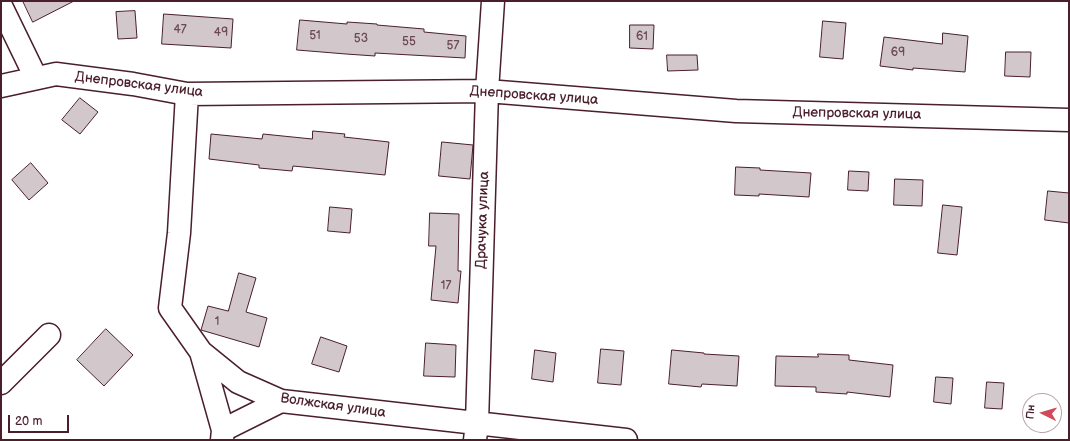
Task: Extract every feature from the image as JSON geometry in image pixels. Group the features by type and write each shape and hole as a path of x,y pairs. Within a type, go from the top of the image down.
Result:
{"street":[{"name":"Драчука улица","path":"476,432 487,91 493,1"},
{"path":"1,6 36,78"},
{"name":"Днепровская улица","path":"1,86 56,74 133,84 187,94 487,91 736,111 1069,120"},
{"name":"Волжская улица","path":"187,94 179,233 170,308 201,352 238,382 281,401 476,432 626,440"},
{"path":"1,383 49,335"},
{"path":"201,352 223,435 281,401"}],"building":[{"path":"23,1 74,1 33,22"},
{"path":"135,11 137,38 118,39 116,12"},
{"path":"164,14 233,19 231,48 162,44"},
{"path":"300,20 347,24 347,22 377,24 424,29 424,32 466,36 465,58 375,53 375,56 297,50"},
{"path":"823,21 846,23 843,59 820,57"},
{"path":"630,25 654,25 653,49 630,48"},
{"path":"943,33 968,36 965,72 913,68 913,70 880,66 884,37 942,44"},
{"path":"1006,52 1031,52 1030,77 1005,76"},
{"path":"667,55 697,55 698,70 668,71"},
{"path":"80,98 98,112 80,134 62,120"},
{"path":"313,131 345,134 344,137 389,142 385,175 293,166 292,171 259,168 259,165 209,159 211,134 262,139 263,134 312,139"},
{"path":"442,142 473,145 470,179 439,176"},
{"path":"31,163 48,183 29,200 12,180"},
{"path":"736,167 811,173 809,197 759,194 759,196 735,195"},
{"path":"849,171 869,172 868,191 848,190"},
{"path":"895,179 923,180 922,206 894,205"},
{"path":"1048,191 1069,193 1069,223 1045,220"},
{"path":"943,205 962,207 957,255 938,253"},
{"path":"330,207 352,209 350,233 328,231"},
{"path":"430,213 459,214 458,271 461,271 458,303 431,300 436,246 429,246"},
{"path":"239,273 256,278 246,312 267,318 259,347 201,330 208,306 228,311"},
{"path":"106,329 133,355 104,386 77,360"},
{"path":"321,337 347,346 339,372 312,364"},
{"path":"426,343 456,345 455,377 424,376"},
{"path":"601,349 624,351 621,385 598,383"},
{"path":"535,350 556,353 553,382 532,379"},
{"path":"672,350 739,356 737,386 702,384 701,387 669,384"},
{"path":"818,354 849,355 849,360 893,365 890,397 847,392 847,394 816,392 816,387 775,386 776,356 818,357"},
{"path":"936,377 953,378 951,404 934,402"},
{"path":"987,382 1004,383 1002,409 985,408"}]}
